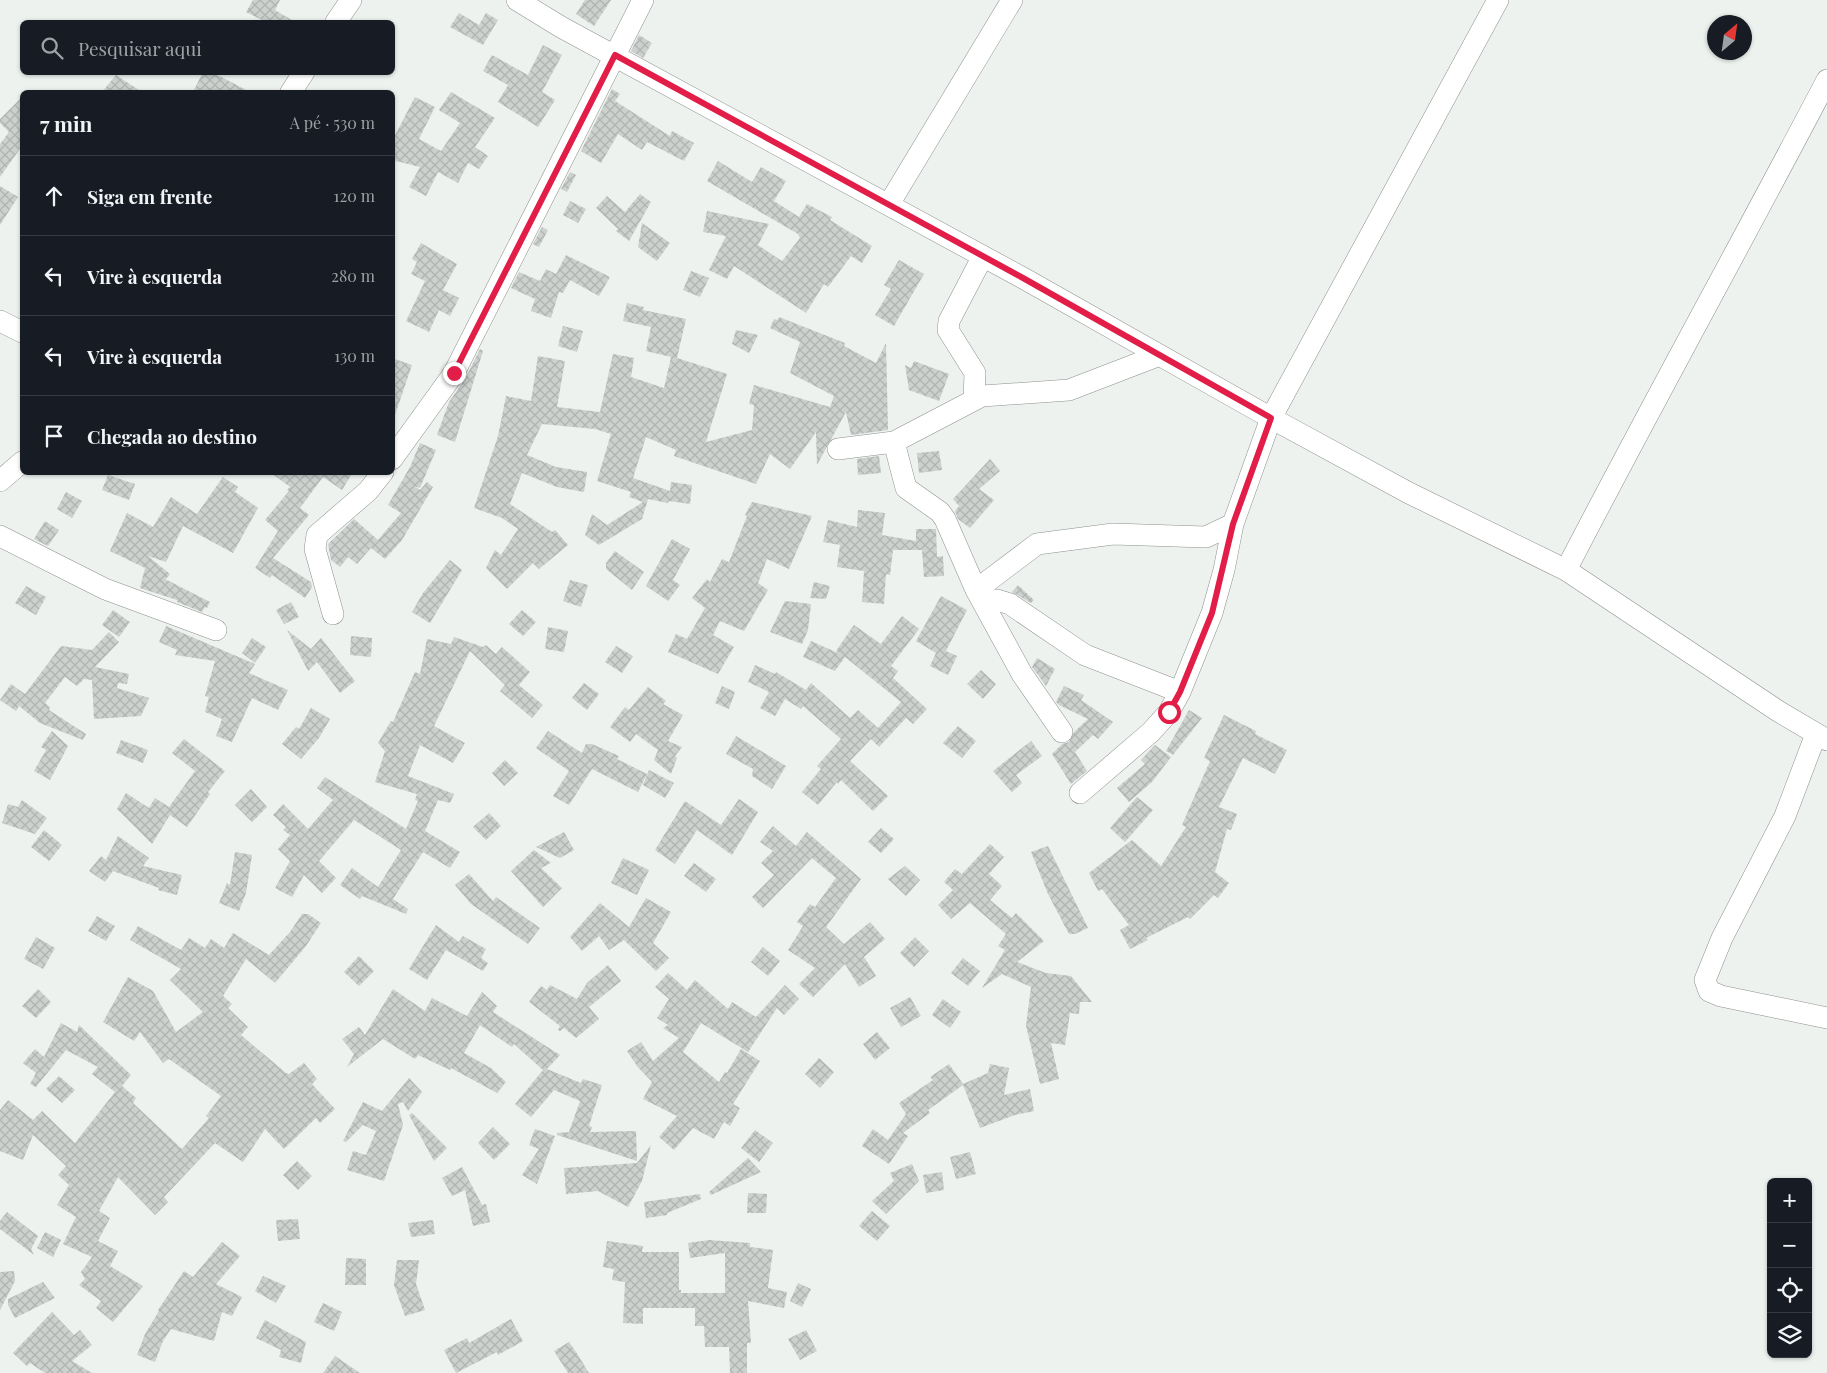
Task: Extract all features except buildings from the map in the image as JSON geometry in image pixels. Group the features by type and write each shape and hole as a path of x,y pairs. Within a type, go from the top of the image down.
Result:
{"street":[{"path":"337,20 351,0"},
{"path":"517,0 561,28 615,55 983,256 1271,418 1409,493 1566,570 1822,737 1785,816 1722,938 1704,980 1709,991 1721,996 1827,1018"},
{"path":"395,455 454,373 643,0"},
{"path":"888,204 1012,0"},
{"path":"1080,793 1151,732 1169,712 1180,692 1212,613 1233,524 1271,418 1498,0"},
{"path":"292,90 302,75"},
{"path":"1566,570 1633,439 1705,311 1827,80"},
{"path":"974,400 975,373 948,330 949,321 983,256"},
{"path":"0,321 20,331"},
{"path":"838,449 894,442 974,400 990,395 1069,390 1160,355"},
{"path":"894,442 906,488 940,512 945,519 980,596 1022,674 1062,732"},
{"path":"0,481 20,464"},
{"path":"333,614 315,549 317,535 368,491 381,475"},
{"path":"980,596 1037,544 1113,534 1206,537 1233,524"},
{"path":"0,536 105,589 216,630"},
{"path":"980,596 1010,604 1086,655 1180,692"}],"route":[{"path":"454,373 615,55 1023,278 1271,418 1233,524 1224,570 1212,613 1180,692 1169,712"}]}
